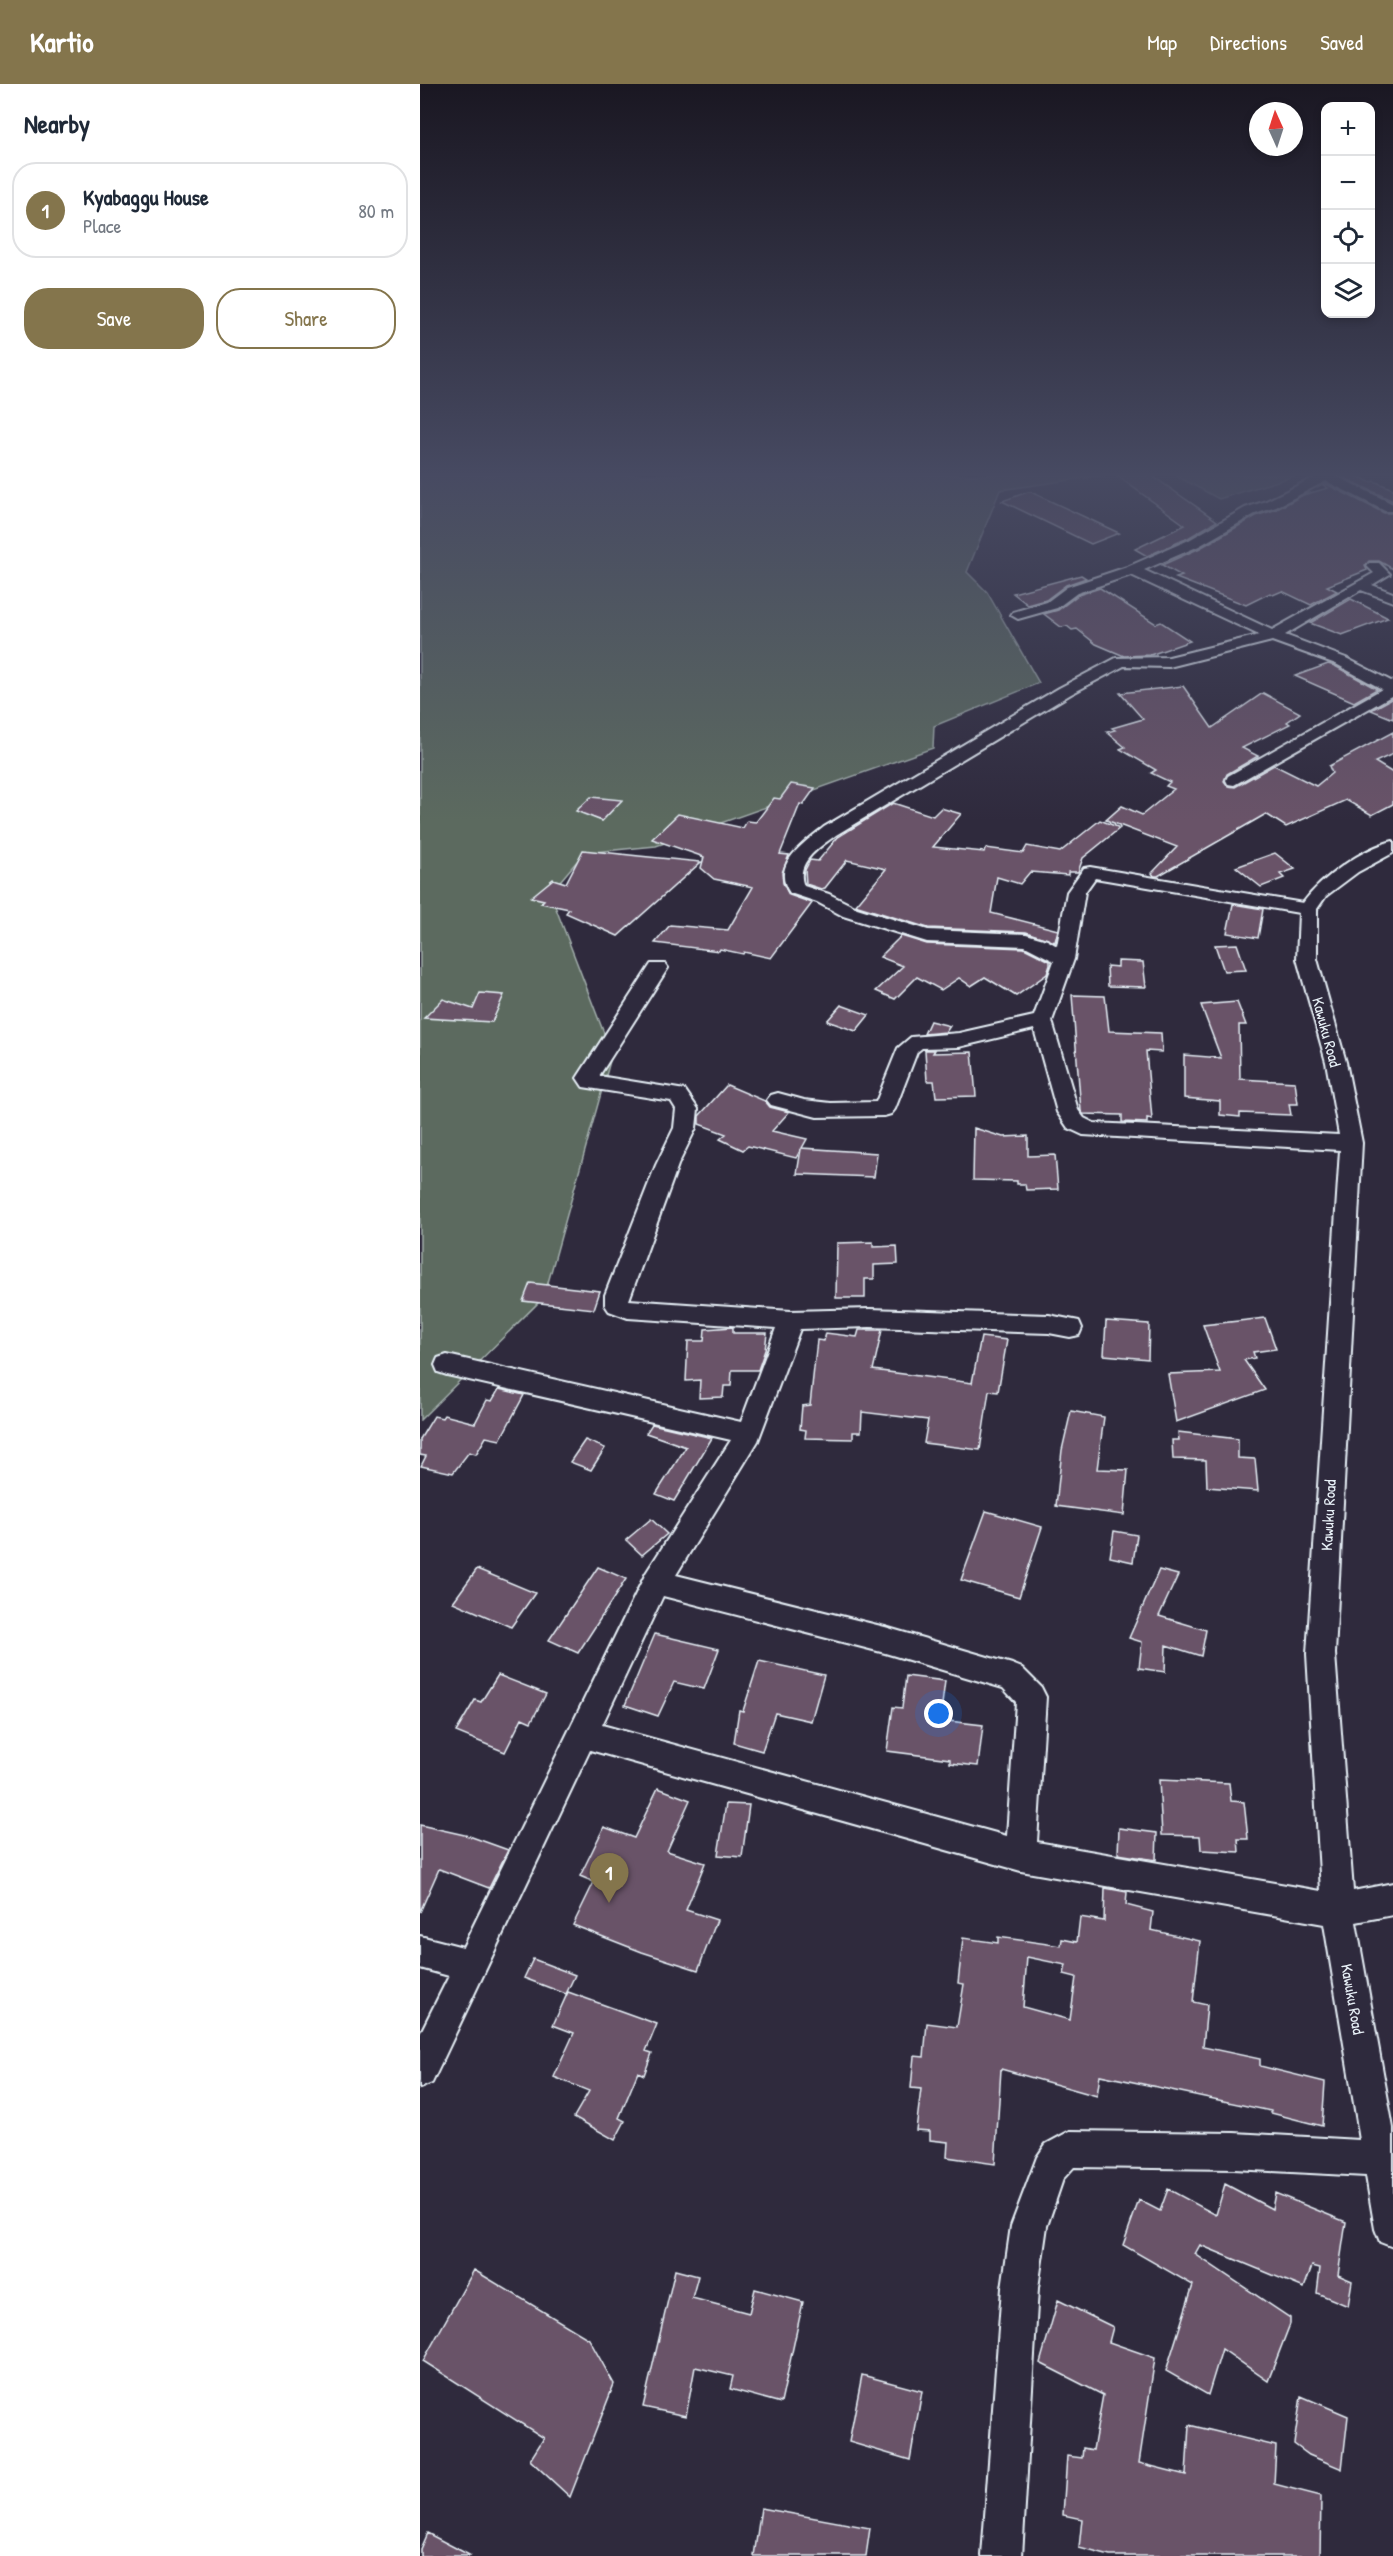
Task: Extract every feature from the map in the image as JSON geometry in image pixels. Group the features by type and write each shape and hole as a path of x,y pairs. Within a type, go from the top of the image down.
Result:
{"street":[{"path":"1018,615 1052,605 1072,590"},
{"path":"1175,590 1273,636 1341,661 1393,688"},
{"path":"1064,959 1040,944 1026,940 927,936 850,912 823,898 796,889 792,881 794,867 798,858 830,831 1065,691 1121,661 1169,662 1273,636 1351,590"},
{"path":"1374,590 1393,598"},
{"path":"1234,780 1393,688"},
{"path":"1351,1143 1091,1130 1080,1126 1068,1112 1042,1021 1064,959 1076,892 1091,872 1308,909 1320,892 1329,885 1352,868 1393,846"},
{"name":"Kawuku Road","path":"1308,909 1307,959 1336,1062 1351,1143 1321,1654 1338,1910 1393,2229"},
{"path":"658,968 587,1078 590,1082 678,1095 687,1109 685,1128 667,1165 615,1304 628,1309 791,1320 870,1318 1040,1323 1070,1328"},
{"path":"778,1100 796,1107 849,1112 884,1109 908,1048 918,1042 959,1040 1042,1021"},
{"path":"420,2071 656,1582 749,1434 791,1320"},
{"path":"447,1365 749,1434"},
{"path":"656,1582 885,1640 1012,1677 1031,1696 1021,1856"},
{"path":"583,1734 1021,1856 1338,1910 1393,1899"},
{"path":"420,1952 471,1966"},
{"path":"1002,2556 1020,2288 1029,2226 1049,2169 1058,2156 1070,2149 1234,2151 1381,2159"}],"green space":[{"path":"420,590 985,590 1039,683 934,726 933,748 656,846 584,853 550,893 612,1054 544,1297 420,1420"}],"building":[{"path":"1023,590 1059,590 1046,600 1028,605 1013,593"},
{"path":"1093,590 1104,590 1156,624 1161,622 1190,641 1150,655 1124,656 1096,644 1077,629 1061,627 1044,614 1058,610 1078,595"},
{"path":"1208,590 1337,591 1311,605 1282,591 1273,595 1270,593 1246,605"},
{"path":"1351,599 1388,618 1342,635 1310,623"},
{"path":"1328,664 1377,689 1354,702 1295,676"},
{"path":"1183,686 1212,728 1263,693 1300,713 1287,722 1290,724 1242,748 1258,756 1227,774 1224,781 1228,786 1235,787 1274,765 1316,786 1332,773 1329,766 1393,732 1393,754 1375,762 1393,773 1393,804 1372,815 1346,800 1286,827 1266,814 1158,876 1154,876 1152,873 1177,847 1106,820 1122,806 1142,815 1174,789 1166,786 1170,782 1151,773 1156,770 1120,749 1125,747 1107,732 1115,730 1112,728 1143,719 1120,693"},
{"path":"1393,698 1393,719 1371,710"},
{"path":"791,784 815,788 803,805 800,804 780,854 789,855 782,873 783,883 789,895 812,903 771,958 744,952 743,954 720,949 719,951 655,943 670,925 728,930 753,887 714,879 701,868 704,857 652,839 678,814 743,828 747,821 756,822 774,798 780,799"},
{"path":"591,797 622,800 602,821 576,811"},
{"path":"893,803 933,816 941,808 961,814 933,847 984,852 986,848 1023,853 1027,846 1060,852 1100,820 1120,828 1083,858 1078,872 1068,872 1068,875 1030,872 1020,884 997,877 991,913 1058,930 1055,942 1026,932 928,928 856,905 886,869 847,860 825,888 821,889 806,884 805,870 810,860 818,861 838,837"},
{"path":"583,850 701,862 618,936 566,913 569,909 541,903 544,900 531,897 553,879 566,883"},
{"path":"1275,853 1295,869 1280,874 1284,878 1261,887 1236,867"},
{"path":"1233,904 1263,909 1258,938 1227,933"},
{"path":"901,936 927,944 1024,948 1050,961 1050,965 1047,974 1016,996 985,977 971,986 959,978 941,990 917,977 895,999 876,991 903,966 880,957"},
{"path":"1237,944 1246,970 1224,971 1215,945"},
{"path":"1118,961 1143,962 1146,987 1108,986 1107,966 1118,967"},
{"path":"480,993 504,995 492,1022 424,1018 443,999 473,1009"},
{"path":"1072,995 1105,996 1109,1031 1161,1033 1162,1052 1146,1051 1152,1119 1147,1118 1147,1123 1122,1122 1122,1115 1083,1114 1081,1111"},
{"path":"1237,1002 1246,1025 1239,1025 1240,1079 1295,1082 1298,1104 1289,1104 1291,1115 1240,1113 1240,1117 1220,1115 1220,1101 1184,1098 1184,1055 1221,1058 1201,1005"},
{"path":"841,1005 869,1015 856,1031 827,1021"},
{"path":"930,1021 950,1026 946,1032 924,1034"},
{"path":"925,1050 935,1050 933,1053 972,1052 976,1096 936,1097 934,1081 927,1081"},
{"path":"727,1085 765,1101 770,1107 789,1112 772,1131 807,1139 802,1148 877,1153 874,1177 797,1174 801,1149 796,1158 748,1146 743,1150 720,1139 726,1134 699,1124 699,1116"},
{"path":"974,1128 1003,1137 1028,1136 1028,1156 1055,1155 1058,1189 1026,1190 1025,1184 1017,1184 1017,1181 973,1180"},
{"path":"873,1242 873,1247 897,1246 898,1264 874,1265 874,1279 865,1279 865,1298 836,1298 837,1243"},
{"path":"530,1283 600,1291 594,1309 523,1301"},
{"path":"1265,1318 1276,1349 1253,1352 1255,1358 1244,1360 1265,1390 1176,1422 1168,1374 1220,1372 1203,1325"},
{"path":"1106,1321 1149,1324 1148,1359 1104,1355"},
{"path":"733,1327 733,1333 767,1333 765,1350 758,1370 732,1370 731,1386 724,1386 723,1397 699,1398 700,1380 686,1381 688,1341 704,1341 705,1329"},
{"path":"859,1330 882,1330 873,1370 972,1383 981,1337 1007,1340 998,1392 989,1391 980,1450 924,1443 928,1420 862,1412 861,1432 853,1432 853,1439 805,1438 806,1430 800,1429 802,1406 810,1405 817,1340 824,1341 826,1333 857,1337"},
{"path":"499,1389 524,1395 500,1440 486,1437 476,1454 469,1452 453,1473 421,1466 426,1456 420,1455 420,1439 434,1416 442,1418 444,1415 475,1423 487,1400 492,1401"},
{"path":"1071,1411 1104,1417 1097,1469 1128,1470 1124,1515 1056,1506 1062,1450"},
{"path":"652,1424 712,1438 674,1501 656,1494 686,1447 646,1433"},
{"path":"1178,1432 1238,1439 1238,1458 1255,1459 1258,1491 1207,1487 1206,1460 1173,1459 1172,1440 1179,1440"},
{"path":"585,1440 605,1448 591,1470 570,1462"},
{"path":"986,1511 1042,1527 1019,1597 961,1580"},
{"path":"651,1519 667,1534 642,1555 626,1540"},
{"path":"1114,1531 1137,1535 1133,1562 1110,1557"},
{"path":"598,1567 626,1579 578,1653 549,1640"},
{"path":"477,1569 535,1593 511,1627 453,1602"},
{"path":"1159,1570 1178,1575 1159,1616 1206,1630 1201,1656 1166,1645 1165,1672 1139,1668 1142,1642 1129,1638"},
{"path":"655,1634 719,1649 704,1689 674,1682 658,1716 625,1705"},
{"path":"759,1661 824,1675 811,1721 775,1713 762,1751 734,1743 739,1710 743,1711"},
{"path":"498,1675 546,1694 531,1722 522,1718 505,1752 456,1732 475,1700 481,1702"},
{"path":"906,1676 945,1681 940,1720 983,1725 978,1766 950,1763 950,1759 887,1751 893,1707 902,1708"},
{"path":"1159,1780 1229,1783 1231,1801 1244,1802 1248,1839 1238,1839 1239,1852 1201,1850 1200,1836 1162,1835"},
{"path":"658,1788 690,1800 667,1851 705,1863 686,1910 717,1920 698,1970 642,1952 573,1925 594,1882 580,1876 604,1827 634,1838"},
{"path":"726,1804 749,1805 742,1857 718,1855"},
{"path":"420,1825 469,1836 508,1850 489,1888 439,1869 420,1912"},
{"path":"1119,1828 1157,1833 1156,1860 1118,1854"},
{"path":"1105,1888 1127,1892 1126,1905 1153,1912 1151,1930 1200,1941 1193,2002 1207,2005 1203,2047 1260,2059 1260,2066 1325,2082 1322,2126 1271,2113 1271,2111 1100,2075 1097,2096 1001,2069 995,2164 947,2157 948,2142 930,2140 930,2131 916,2130 921,2089 911,2088 914,2056 924,2057 927,2023 957,2027 964,1984 958,1983 963,1938 998,1943 998,1937 1061,1946 1062,1939 1077,1942 1080,1917 1104,1921","holes":["1027,1957 1066,1965 1064,1974 1076,1977 1070,2020 1023,2007"]},
{"path":"533,1959 575,1975 566,1994 524,1978"},
{"path":"568,1992 657,2024 646,2051 652,2053 644,2075 638,2072 619,2118 625,2121 615,2140 574,2117 589,2091 554,2077 574,2033 553,2025"},
{"path":"1225,2184 1272,2209 1275,2193 1346,2222 1338,2275 1352,2281 1348,2306 1317,2293 1320,2268 1312,2266 1304,2288 1200,2245 1195,2254 1290,2318 1290,2324 1268,2381 1222,2349 1208,2395 1166,2371 1193,2285 1123,2245 1139,2200 1160,2211 1168,2189 1216,2215"},
{"path":"474,2270 589,2339 614,2384 570,2497 530,2460 544,2438 423,2361"},
{"path":"675,2270 698,2276 692,2298 749,2313 755,2289 803,2302 781,2403 730,2389 733,2376 695,2367 686,2416 643,2407"},
{"path":"1058,2300 1113,2327 1109,2342 1155,2358 1139,2463 1186,2475 1189,2425 1276,2446 1274,2484 1321,2496 1320,2556 1110,2556 1079,2548 1082,2519 1063,2515 1067,2456 1082,2458 1083,2448 1093,2450 1103,2395 1040,2363"},
{"path":"862,2375 922,2391 910,2460 849,2442"},
{"path":"1301,2396 1348,2416 1342,2469 1309,2455 1294,2444"},
{"path":"761,2508 870,2528 866,2556 754,2556"},
{"path":"427,2533 471,2556 420,2556 420,2549"}],"place":[{"name":"Kyabaggu House","path":"609,1903"}]}
